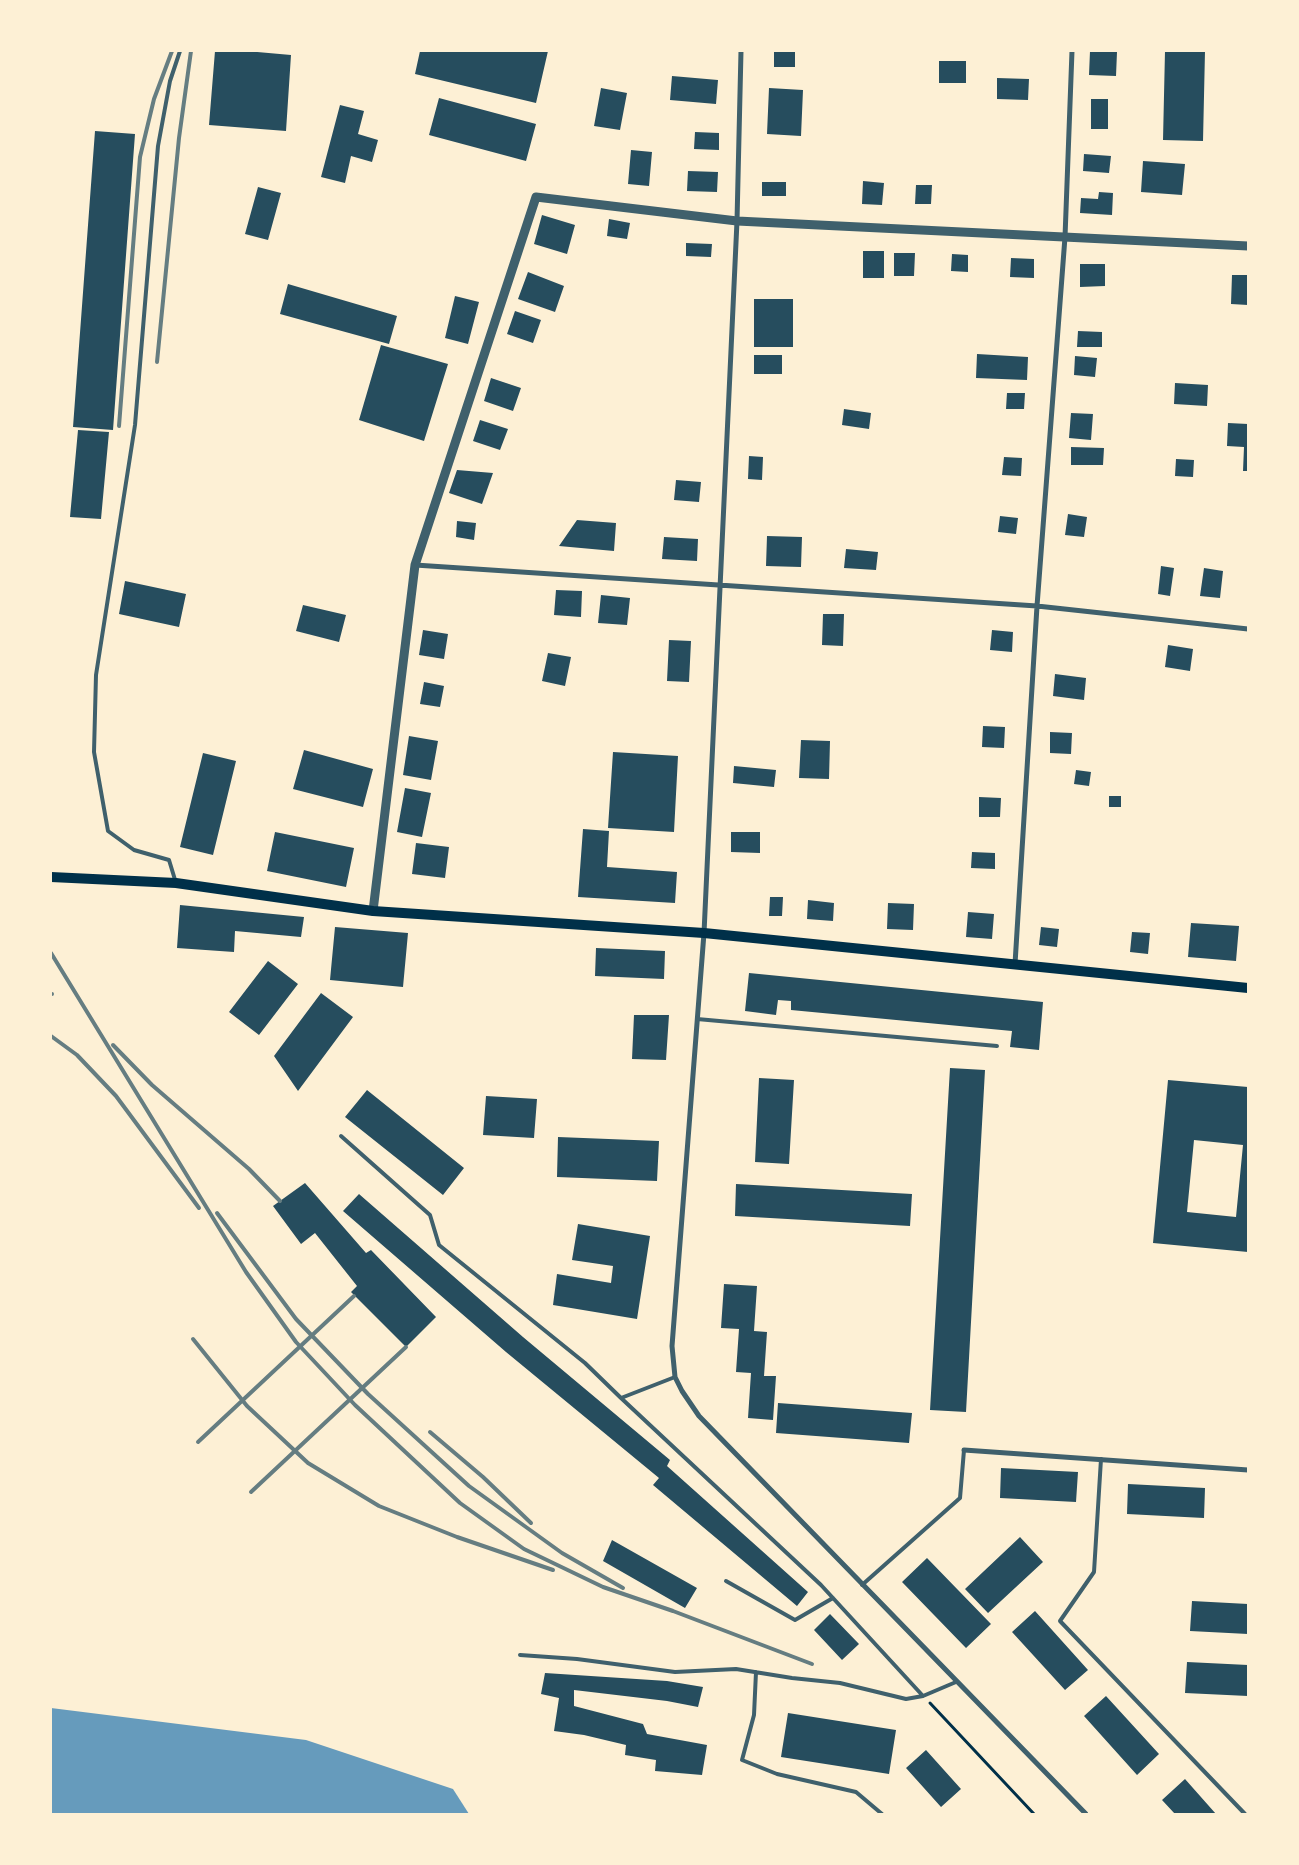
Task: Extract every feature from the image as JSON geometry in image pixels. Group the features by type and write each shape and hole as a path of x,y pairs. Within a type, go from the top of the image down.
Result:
{"main road":[{"path":"51,877 176,883 373,911 704,933 1248,988"}],"street":[{"path":"741,51 737,221 704,933 672,1346 675,1378 699,1416 1086,1814"},
{"path":"1015,964 1036,606 1065,237 1072,51"},
{"path":"373,911 415,565 536,197 737,221 1248,246"},
{"path":"415,565 1036,606 1248,629"},
{"path":"964,1450 1248,1470"}],"lane":[{"path":"176,883 169,860 134,850 108,831 94,752 96,674 135,425 158,146 170,81 180,51"},
{"path":"698,1019 997,1046"},
{"path":"341,1136 430,1215 439,1244 585,1363 833,1598 922,1696"},
{"path":"621,1398 675,1378"},
{"path":"862,1585 960,1498 964,1450"},
{"path":"1101,1459 1094,1572 1060,1621 1245,1814"},
{"path":"726,1581 795,1620 833,1598"},
{"path":"520,1655 577,1659 675,1672 736,1669 840,1683 906,1699 922,1696 956,1682"},
{"path":"756,1672 754,1715 742,1760 777,1774 856,1792 882,1814"}],"path":[{"path":"922,1696 1034,1814"}],"water":[{"path":"51,1708 306,1740 453,1789 469,1814 51,1814"}],"building":[{"path":"215,51 246,51 291,55 286,131 209,125"},
{"path":"420,51 548,51 536,103 415,74"},
{"path":"774,51 795,51 795,67 774,67"},
{"path":"1090,51 1117,52 1116,76 1089,75"},
{"path":"1165,51 1205,51 1203,141 1163,140"},
{"path":"939,61 966,61 966,83 939,83"},
{"path":"672,76 718,80 716,104 670,100"},
{"path":"997,78 1029,79 1028,100 997,99"},
{"path":"601,88 627,93 620,130 594,126"},
{"path":"769,88 803,90 801,136 767,134"},
{"path":"439,98 536,124 526,161 429,135"},
{"path":"1091,99 1108,99 1108,129 1091,129"},
{"path":"340,105 364,111 358,134 378,140 372,162 351,156 345,183 321,177"},
{"path":"95,131 135,134 113,430 73,427"},
{"path":"695,132 719,133 719,150 694,149"},
{"path":"631,150 652,152 649,186 628,184"},
{"path":"1084,154 1111,156 1109,173 1083,171"},
{"path":"1143,161 1185,164 1182,195 1141,192"},
{"path":"688,171 718,172 717,192 687,191"},
{"path":"863,181 884,183 882,205 862,204"},
{"path":"762,182 786,182 786,196 762,196"},
{"path":"916,185 932,185 931,204 915,204"},
{"path":"258,187 281,193 268,240 245,234"},
{"path":"1099,192 1113,193 1112,215 1080,213 1081,198 1098,199"},
{"path":"542,215 575,225 567,254 534,244"},
{"path":"609,219 630,223 627,239 607,236"},
{"path":"686,243 712,244 711,257 686,256"},
{"path":"863,251 884,251 884,278 863,278"},
{"path":"894,253 915,253 914,276 894,276"},
{"path":"952,254 968,255 968,272 951,271"},
{"path":"1011,258 1034,259 1034,278 1010,277"},
{"path":"1080,264 1105,264 1105,286 1080,287"},
{"path":"528,272 564,286 555,312 518,299"},
{"path":"1232,275 1248,275 1248,305 1231,304"},
{"path":"288,284 397,316 389,344 280,314"},
{"path":"455,296 479,302 468,344 445,338"},
{"path":"754,299 793,299 793,347 754,347"},
{"path":"515,311 541,320 533,343 507,334"},
{"path":"1078,331 1102,332 1102,347 1077,347"},
{"path":"381,345 448,364 424,441 359,420"},
{"path":"977,354 1028,357 1027,380 976,378"},
{"path":"754,355 782,355 782,374 754,374"},
{"path":"1075,356 1097,358 1095,377 1074,375"},
{"path":"491,378 521,388 513,411 484,401"},
{"path":"1175,383 1208,385 1207,406 1174,404"},
{"path":"1007,393 1025,393 1024,409 1006,409"},
{"path":"844,409 871,413 869,429 842,425"},
{"path":"1071,413 1093,414 1091,440 1069,438"},
{"path":"480,420 508,429 500,450 473,441"},
{"path":"1228,423 1248,424 1248,471 1243,471 1244,447 1227,446"},
{"path":"78,430 109,432 101,519 70,517"},
{"path":"1071,447 1104,448 1103,465 1071,465"},
{"path":"749,456 763,457 762,480 748,479"},
{"path":"1004,457 1022,458 1021,476 1002,475"},
{"path":"1176,459 1194,460 1193,477 1175,476"},
{"path":"457,470 493,473 482,504 449,493"},
{"path":"676,480 701,482 699,502 674,500"},
{"path":"1068,514 1087,517 1084,537 1065,535"},
{"path":"1000,516 1018,518 1016,534 998,532"},
{"path":"577,520 616,523 614,551 559,546"},
{"path":"457,521 476,523 474,540 456,537"},
{"path":"767,536 802,537 801,567 766,566"},
{"path":"664,537 698,539 697,561 662,559"},
{"path":"846,549 878,552 876,570 844,568"},
{"path":"1161,566 1174,568 1170,596 1158,594"},
{"path":"1204,568 1223,571 1220,598 1200,596"},
{"path":"125,581 186,594 179,627 119,614"},
{"path":"556,590 582,591 581,617 554,615"},
{"path":"601,595 630,598 627,625 598,623"},
{"path":"303,605 346,615 339,642 296,631"},
{"path":"823,614 844,614 843,646 822,645"},
{"path":"423,630 448,634 444,659 419,655"},
{"path":"992,630 1013,632 1012,652 990,650"},
{"path":"669,640 691,641 689,682 667,681"},
{"path":"1168,645 1193,649 1190,671 1165,667"},
{"path":"548,653 571,657 565,686 542,681"},
{"path":"1055,674 1086,678 1084,700 1053,696"},
{"path":"424,682 444,686 440,707 420,704"},
{"path":"983,726 1005,727 1004,748 982,747"},
{"path":"1050,732 1072,733 1071,754 1050,753"},
{"path":"409,736 438,741 431,780 403,775"},
{"path":"801,740 830,741 829,779 799,778"},
{"path":"304,750 373,769 363,807 293,789"},
{"path":"613,752 678,756 674,832 608,828"},
{"path":"203,753 236,761 213,855 180,847"},
{"path":"734,766 776,770 774,787 733,783"},
{"path":"1076,770 1091,772 1089,786 1074,784"},
{"path":"405,788 431,793 422,837 397,832"},
{"path":"1109,796 1121,796 1121,807 1109,807"},
{"path":"979,797 1001,798 1000,817 979,817"},
{"path":"583,829 609,831 607,867 677,872 675,903 578,897"},
{"path":"275,832 354,848 346,887 267,871"},
{"path":"731,832 760,832 760,853 731,852"},
{"path":"416,843 449,847 445,878 412,874"},
{"path":"972,852 995,853 995,869 971,868"},
{"path":"770,897 783,897 782,916 769,916"},
{"path":"808,900 834,903 833,921 807,919"},
{"path":"888,903 914,904 913,930 887,929"},
{"path":"180,905 304,917 301,937 235,931 234,952 177,948"},
{"path":"968,912 994,914 992,939 966,937"},
{"path":"1191,923 1239,926 1236,961 1188,957"},
{"path":"335,927 408,933 403,987 330,980"},
{"path":"1041,927 1059,929 1057,947 1039,945"},
{"path":"1132,932 1150,933 1148,954 1130,952"},
{"path":"596,948 665,951 664,979 595,976"},
{"path":"268,961 298,984 259,1035 229,1012"},
{"path":"749,973 1043,1002 1039,1050 1010,1047 1012,1031 791,1010 791,1001 778,1000 776,1015 745,1011"},
{"path":"321,993 353,1017 298,1091 274,1056"},
{"path":"634,1015 669,1015 666,1060 632,1059"},
{"path":"950,1068 985,1070 966,1412 930,1410"},
{"path":"759,1078 794,1080 789,1164 755,1162"},
{"path":"1168,1080 1248,1087 1248,1252 1153,1243","holes":["1194,1140 1243,1145 1236,1217 1187,1212"]},
{"path":"367,1090 464,1168 443,1195 345,1117"},
{"path":"486,1096 537,1099 534,1138 483,1135"},
{"path":"558,1137 659,1141 657,1181 557,1177"},
{"path":"305,1183 366,1253 371,1250 436,1317 406,1347 351,1292 357,1286 315,1233 301,1244 273,1206"},
{"path":"736,1184 912,1194 910,1226 735,1216"},
{"path":"359,1194 523,1337 670,1460 667,1466 808,1592 797,1606 653,1485 659,1478 506,1352 343,1211"},
{"path":"578,1224 650,1236 637,1319 553,1305 557,1274 611,1283 613,1266 572,1260"},
{"path":"724,1284 757,1286 754,1331 767,1332 764,1376 776,1376 773,1420 748,1418 751,1373 736,1372 739,1329 721,1328"},
{"path":"778,1403 912,1413 909,1443 776,1433"},
{"path":"1001,1468 1078,1472 1076,1502 1000,1498"},
{"path":"1128,1484 1205,1488 1204,1518 1127,1514"},
{"path":"1020,1537 1043,1562 988,1613 965,1589"},
{"path":"612,1540 697,1588 685,1608 603,1561"},
{"path":"927,1558 991,1624 966,1648 902,1582"},
{"path":"1192,1601 1248,1604 1248,1634 1190,1631"},
{"path":"1035,1611 1088,1670 1065,1690 1012,1632"},
{"path":"830,1614 859,1644 842,1660 814,1630"},
{"path":"1187,1662 1248,1665 1248,1696 1185,1693"},
{"path":"545,1673 667,1681 703,1687 698,1707 667,1701 574,1690 574,1706 643,1724 647,1734 707,1745 702,1775 655,1771 656,1760 625,1755 626,1745 584,1735 554,1731 559,1698 541,1694"},
{"path":"1106,1696 1159,1754 1137,1775 1084,1716"},
{"path":"788,1713 896,1730 889,1774 781,1757"},
{"path":"926,1750 961,1789 941,1807 906,1768"},
{"path":"1185,1779 1216,1814 1175,1814 1162,1800"}],"railway":[{"path":"119,426 140,157 154,99 172,51"},
{"path":"157,362 179,138 191,51"},
{"path":"51,953 246,1272 296,1342 355,1405 460,1503 524,1549 603,1587 673,1611 812,1664"},
{"path":"51,1036 77,1055 116,1096 199,1208"},
{"path":"113,1045 152,1085 249,1169 280,1201"},
{"path":"217,1213 296,1319 368,1394 469,1486 562,1553 623,1588"},
{"path":"198,1442 354,1296"},
{"path":"193,1339 247,1406 308,1463 379,1506 457,1537 553,1570"},
{"path":"251,1492 406,1347"},
{"path":"430,1432 483,1477 531,1523"}]}
